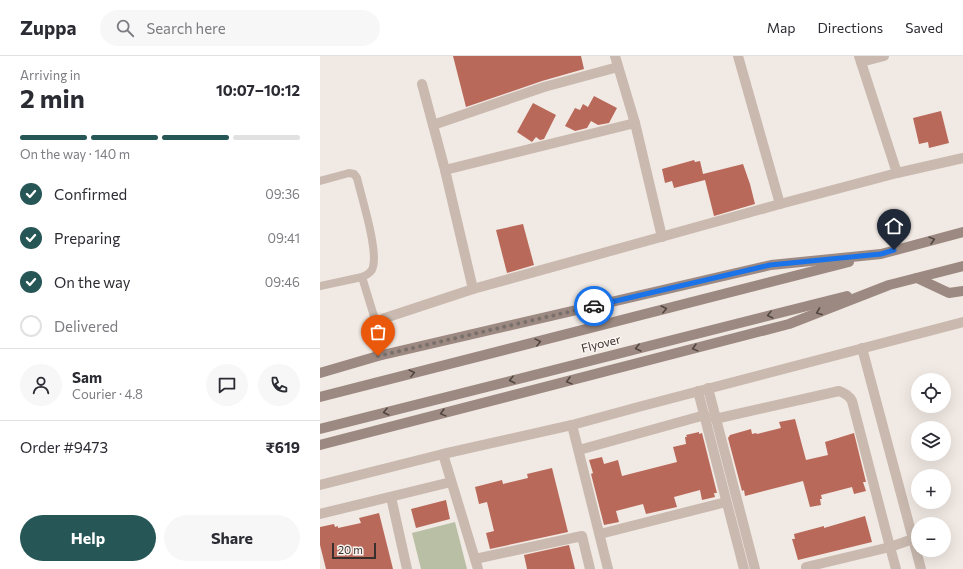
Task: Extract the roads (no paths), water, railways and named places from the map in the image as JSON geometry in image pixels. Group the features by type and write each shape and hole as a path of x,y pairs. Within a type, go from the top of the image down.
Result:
{"main road":[{"path":"320,373 378,356 770,265 881,254 963,232"},
{"name":"Flyover","path":"320,397 881,254"},
{"path":"320,445 789,324 889,285 963,266"},
{"path":"917,278 949,293 963,291"},
{"name":"Flyover","path":"320,429 889,285"}],"street":[{"path":"615,56 635,123 662,237"},
{"path":"738,56 780,204"},
{"path":"884,56 860,59 897,173"},
{"path":"433,125 544,87 618,67"},
{"path":"422,84 445,170 473,289"},
{"path":"445,170 635,123"},
{"path":"378,356 375,332 379,322 385,318 473,289 780,204 897,173 963,158"},
{"path":"320,485 443,454 572,425 963,322"},
{"path":"862,348 911,532"},
{"path":"708,388 755,569"},
{"path":"715,419 839,390 845,392 852,401 896,569"},
{"path":"698,391 744,569"},
{"path":"579,450 705,415"},
{"path":"572,425 608,569"},
{"path":"443,454 476,564 582,536 590,569"},
{"path":"320,514 452,482"},
{"path":"391,497 407,569"},
{"path":"600,534 726,502"},
{"path":"806,567 890,547 911,540"},
{"path":"918,557 921,569"}],"lane":[{"path":"320,181 354,174 357,178 374,253 373,268 368,274 362,277 320,286"},
{"path":"362,277 377,326"}]}
